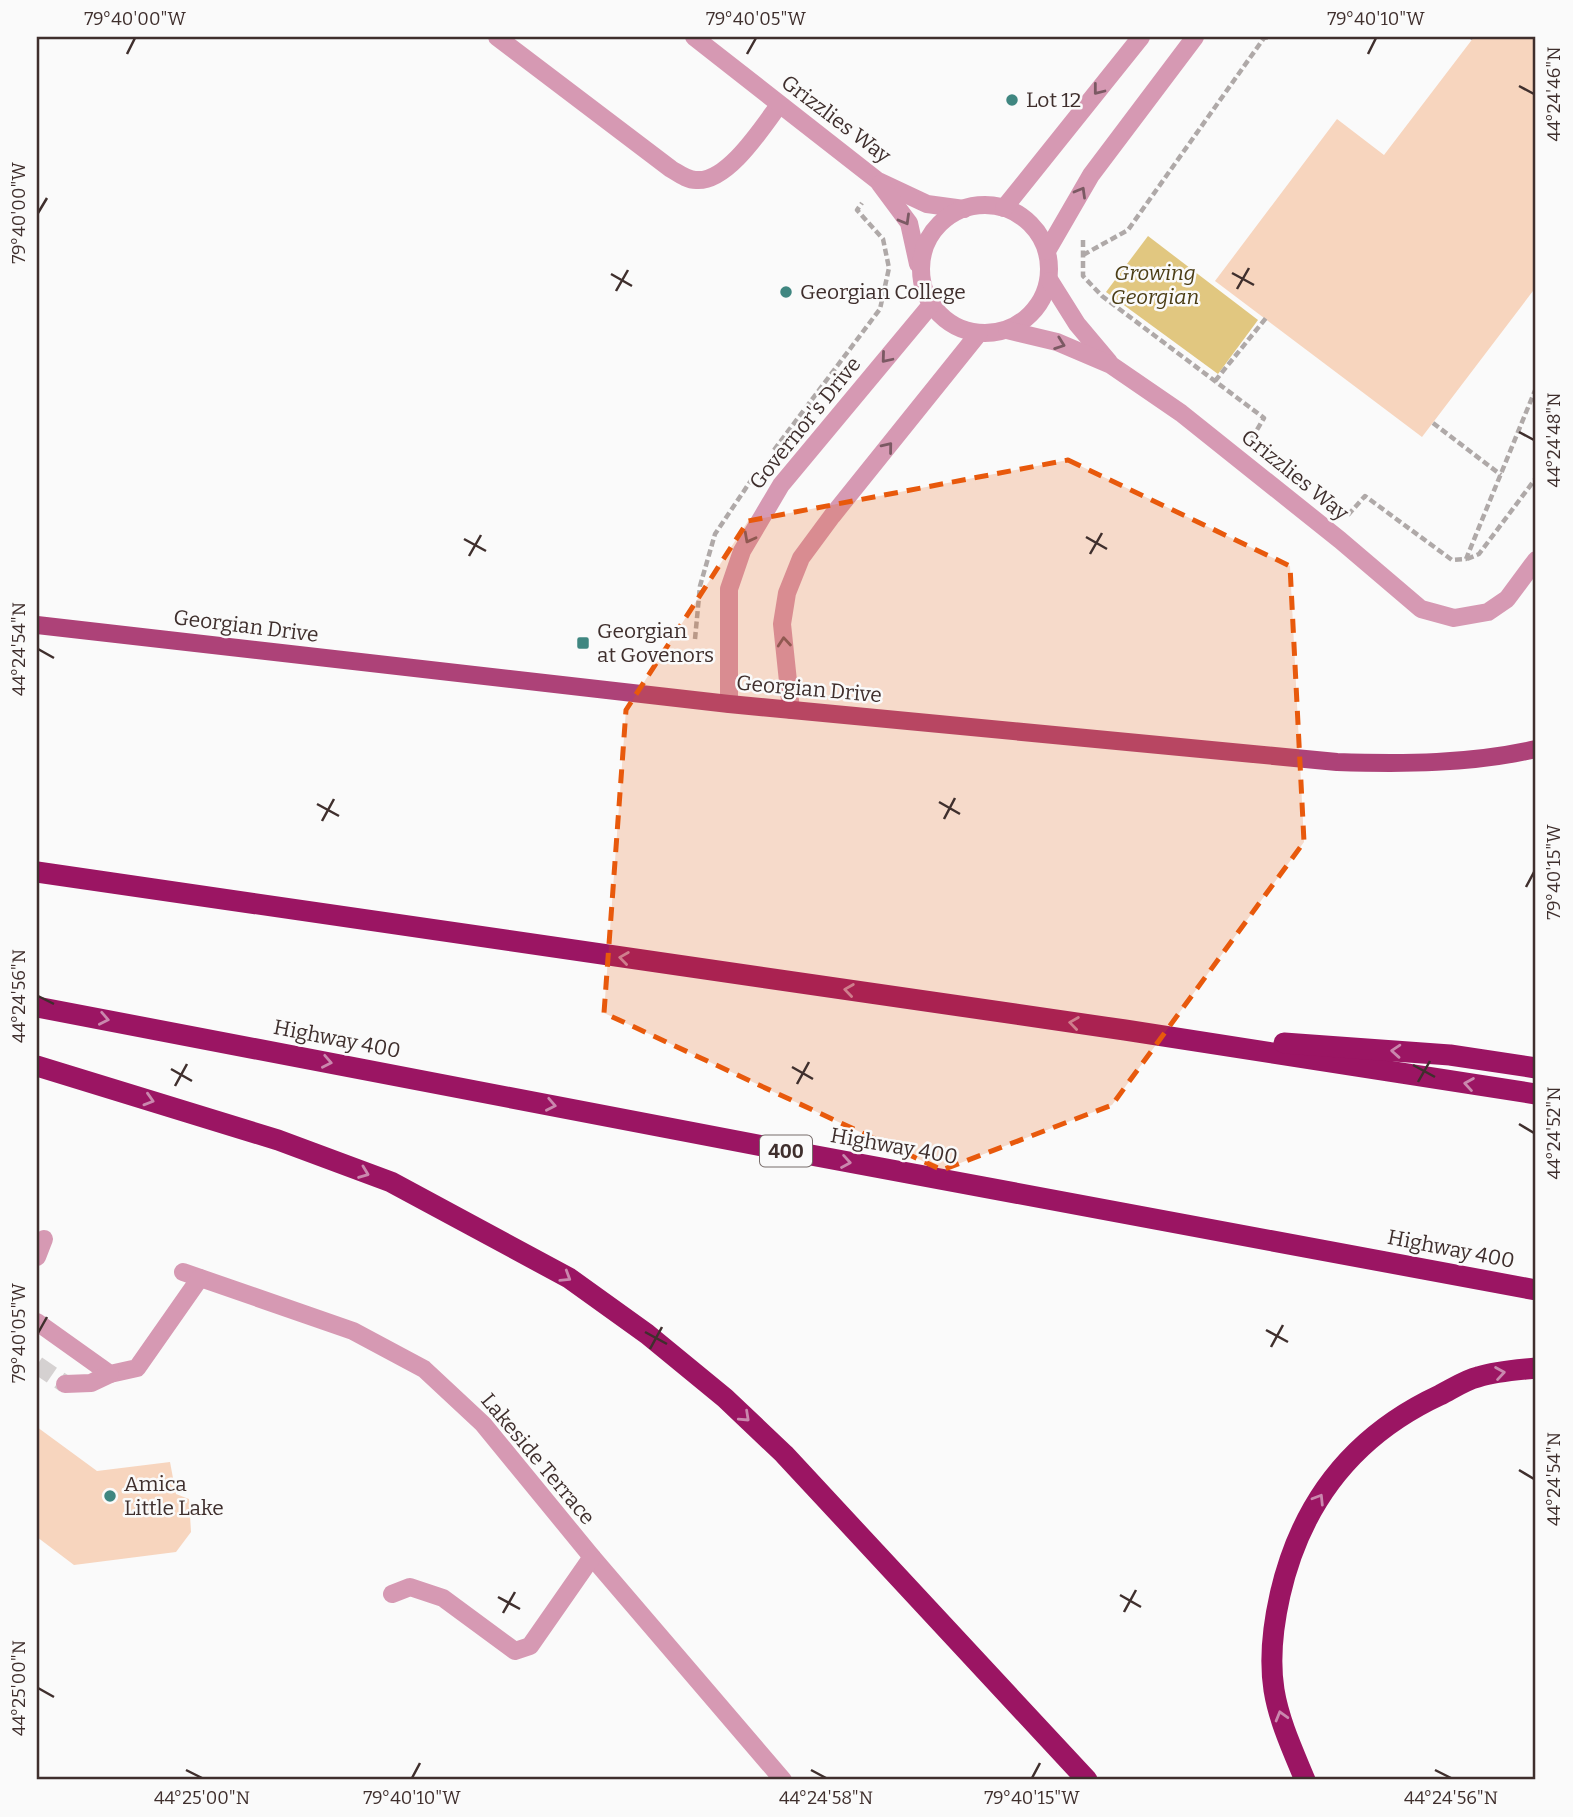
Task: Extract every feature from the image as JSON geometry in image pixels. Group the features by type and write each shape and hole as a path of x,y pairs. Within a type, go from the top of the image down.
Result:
{"highway":[{"path":"37,872 1125,1030 1536,1094"},
{"name":"Highway 400","path":"37,1007 782,1150 1536,1290"},
{"path":"1125,1030 1450,1055 1536,1068"},
{"path":"37,1066 278,1140 391,1182 569,1278 647,1334 725,1398 784,1454 1087,1780"},
{"path":"1305,1780 1280,1713 1271,1666 1272,1639 1283,1581 1292,1550 1307,1518 1322,1493 1357,1450 1403,1413 1477,1377 1536,1367"}],"main road":[{"name":"Georgian Drive","path":"37,625 729,704 1337,762 1401,764 1464,760 1536,749"}],"street":[{"path":"497,37 671,169 693,180 711,180 729,167 764,127 779,105"},
{"name":"Grizzlies Way","path":"694,37 878,181 927,204 965,209"},
{"path":"1004,208 1141,37"},
{"path":"1047,251 1091,175 1195,37"},
{"path":"878,181 909,223 919,264 920,285 930,306 956,325 979,334 1007,330 1034,312 1050,281"},
{"path":"919,264 932,230 946,217 965,209 984,206 1004,208 1029,221 1039,233 1047,251 1050,281 1077,324 1111,365"},
{"name":"Governor's Drive","path":"729,704 729,589 742,551 780,485 930,306"},
{"name":"Grizzlies Way","path":"1007,330 1057,342 1111,365 1181,413 1340,540 1421,609 1454,618 1488,612 1507,599 1536,560"},
{"path":"791,709 782,624 787,593 802,558 832,516 979,334"},
{"path":"37,1257 44,1240"},
{"name":"Lakeside Terrace","path":"183,1272 353,1331 424,1369 483,1424 592,1557 783,1780"},
{"path":"65,1384 91,1383 110,1374 137,1368 200,1278"},
{"path":"37,1322 110,1374"},
{"path":"392,1594 410,1587 443,1598 514,1651 530,1646 592,1557"}],"path":[{"path":"1261,449 1250,441 1264,418 1102,296 1083,276 1082,256 1128,230 1264,38 1269,37"},
{"path":"770,454 880,309 889,268 883,239 857,209 878,181"},
{"path":"1215,382 1265,318"},
{"path":"1466,559 1536,388"},
{"path":"1433,423 1501,475"},
{"path":"695,639 699,586 715,534 762,466"},
{"path":"1338,507 1349,515 1365,496 1452,560 1466,559 1479,554 1536,478"}],"highlighted area":[{"path":"1068,460 1290,566 1304,842 1112,1105 942,1170 604,1013 626,710 748,521"}],"green space":[{"name":"Growing Georgian","path":"1148,236 1258,320 1218,374 1106,292"}],"building":[{"path":"1474,37 1536,37 1536,287 1422,437 1215,281 1337,119 1384,155"},
{"name":"Amica Little Lake","path":"37,1427 97,1471 170,1462 176,1494 189,1499 191,1532 176,1552 74,1565 37,1537"}],"tunnel":[{"path":"37,1365 65,1384"}],"place":[{"name":"Lot 12","path":"1012,100"},
{"name":"Georgian College","path":"786,292"},
{"name":"Georgian at Govenors","path":"583,643"},
{"name":"Amica Little Lake","path":"110,1496"}]}
